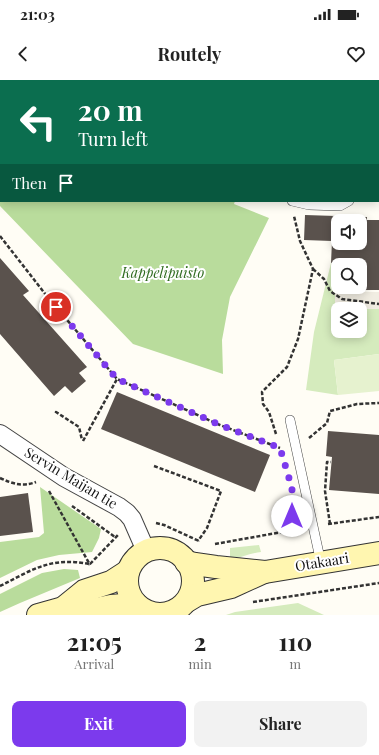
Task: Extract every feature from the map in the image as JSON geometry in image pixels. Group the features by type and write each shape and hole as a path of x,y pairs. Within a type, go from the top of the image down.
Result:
{"street":[{"name":"Servin Maijan tie","path":"0,434 64,477 119,507 127,513 132,519 146,551"},
{"path":"150,549 170,549 179,554 186,562 192,579 191,589 176,609 161,613 152,612 136,604 127,585 128,571 136,557 142,552 150,549"},
{"name":"Otakaari","path":"176,609 198,595 231,587 265,572 379,553"},
{"name":"Otakaari","path":"186,562 265,572"},
{"path":"63,608 84,591 111,582 128,571"},
{"path":"38,615 63,608 87,611 116,605 136,604"}],"lane":[{"path":"296,202 309,205 340,206 347,202"},
{"path":"290,420 321,563"}],"path":[{"path":"293,213 300,241 313,269 324,279 330,292 342,299 379,304"},
{"path":"0,236 46,295 117,379 220,425 280,448"},
{"path":"282,455 269,412 263,404 262,392 287,368 298,339 313,269"},
{"path":"56,413 79,427 83,440 117,379"},
{"path":"305,442 327,423 330,412 357,404 379,403"},
{"path":"330,524 325,491 327,462 331,462"},
{"path":"154,466 221,491 206,528 198,541"},
{"path":"0,478 23,485 28,485 39,481"},
{"path":"0,586 30,571 54,563 72,562 90,564 46,486"},
{"path":"292,502 292,530"},
{"path":"214,544 313,526 379,517"},
{"path":"248,603 379,583"}],"green space":[{"name":"Kappelipuisto","path":"0,202 235,202 234,204 269,218 230,297 222,340 223,374 133,344 0,206"},
{"path":"331,263 331,294 336,294 335,302 331,302 331,338 367,338 367,309 379,309 379,354 334,360 338,395 306,390 314,332"},
{"path":"379,354 379,391 338,395 334,360"},
{"path":"40,487 101,529 99,538 92,552 59,555 37,560 0,578 0,542 39,537 44,533"},
{"path":"259,545 261,552 230,559 230,548"},
{"path":"64,569 78,570 80,578 0,612 0,594 42,573"},
{"path":"298,603 324,615 226,615 235,612"}],"shaded area":[{"path":"367,292 379,292 379,309 367,309 367,302 335,302 335,294 367,294"}],"building":[{"path":"305,215 331,216 331,241 304,240"},
{"path":"367,220 379,220 379,290 367,290 367,258 331,258 332,250 367,250"},
{"path":"0,258 29,291 23,295 87,367 79,373 86,381 72,393 65,386 54,396 0,334"},
{"path":"117,392 270,455 255,492 101,429"},
{"path":"328,431 379,435 379,494 329,490 332,457 326,456"},
{"path":"28,493 33,532 0,536 0,497"}],"route":[{"path":"56,307 117,379 220,425 280,448 292,488 292,516"}]}
